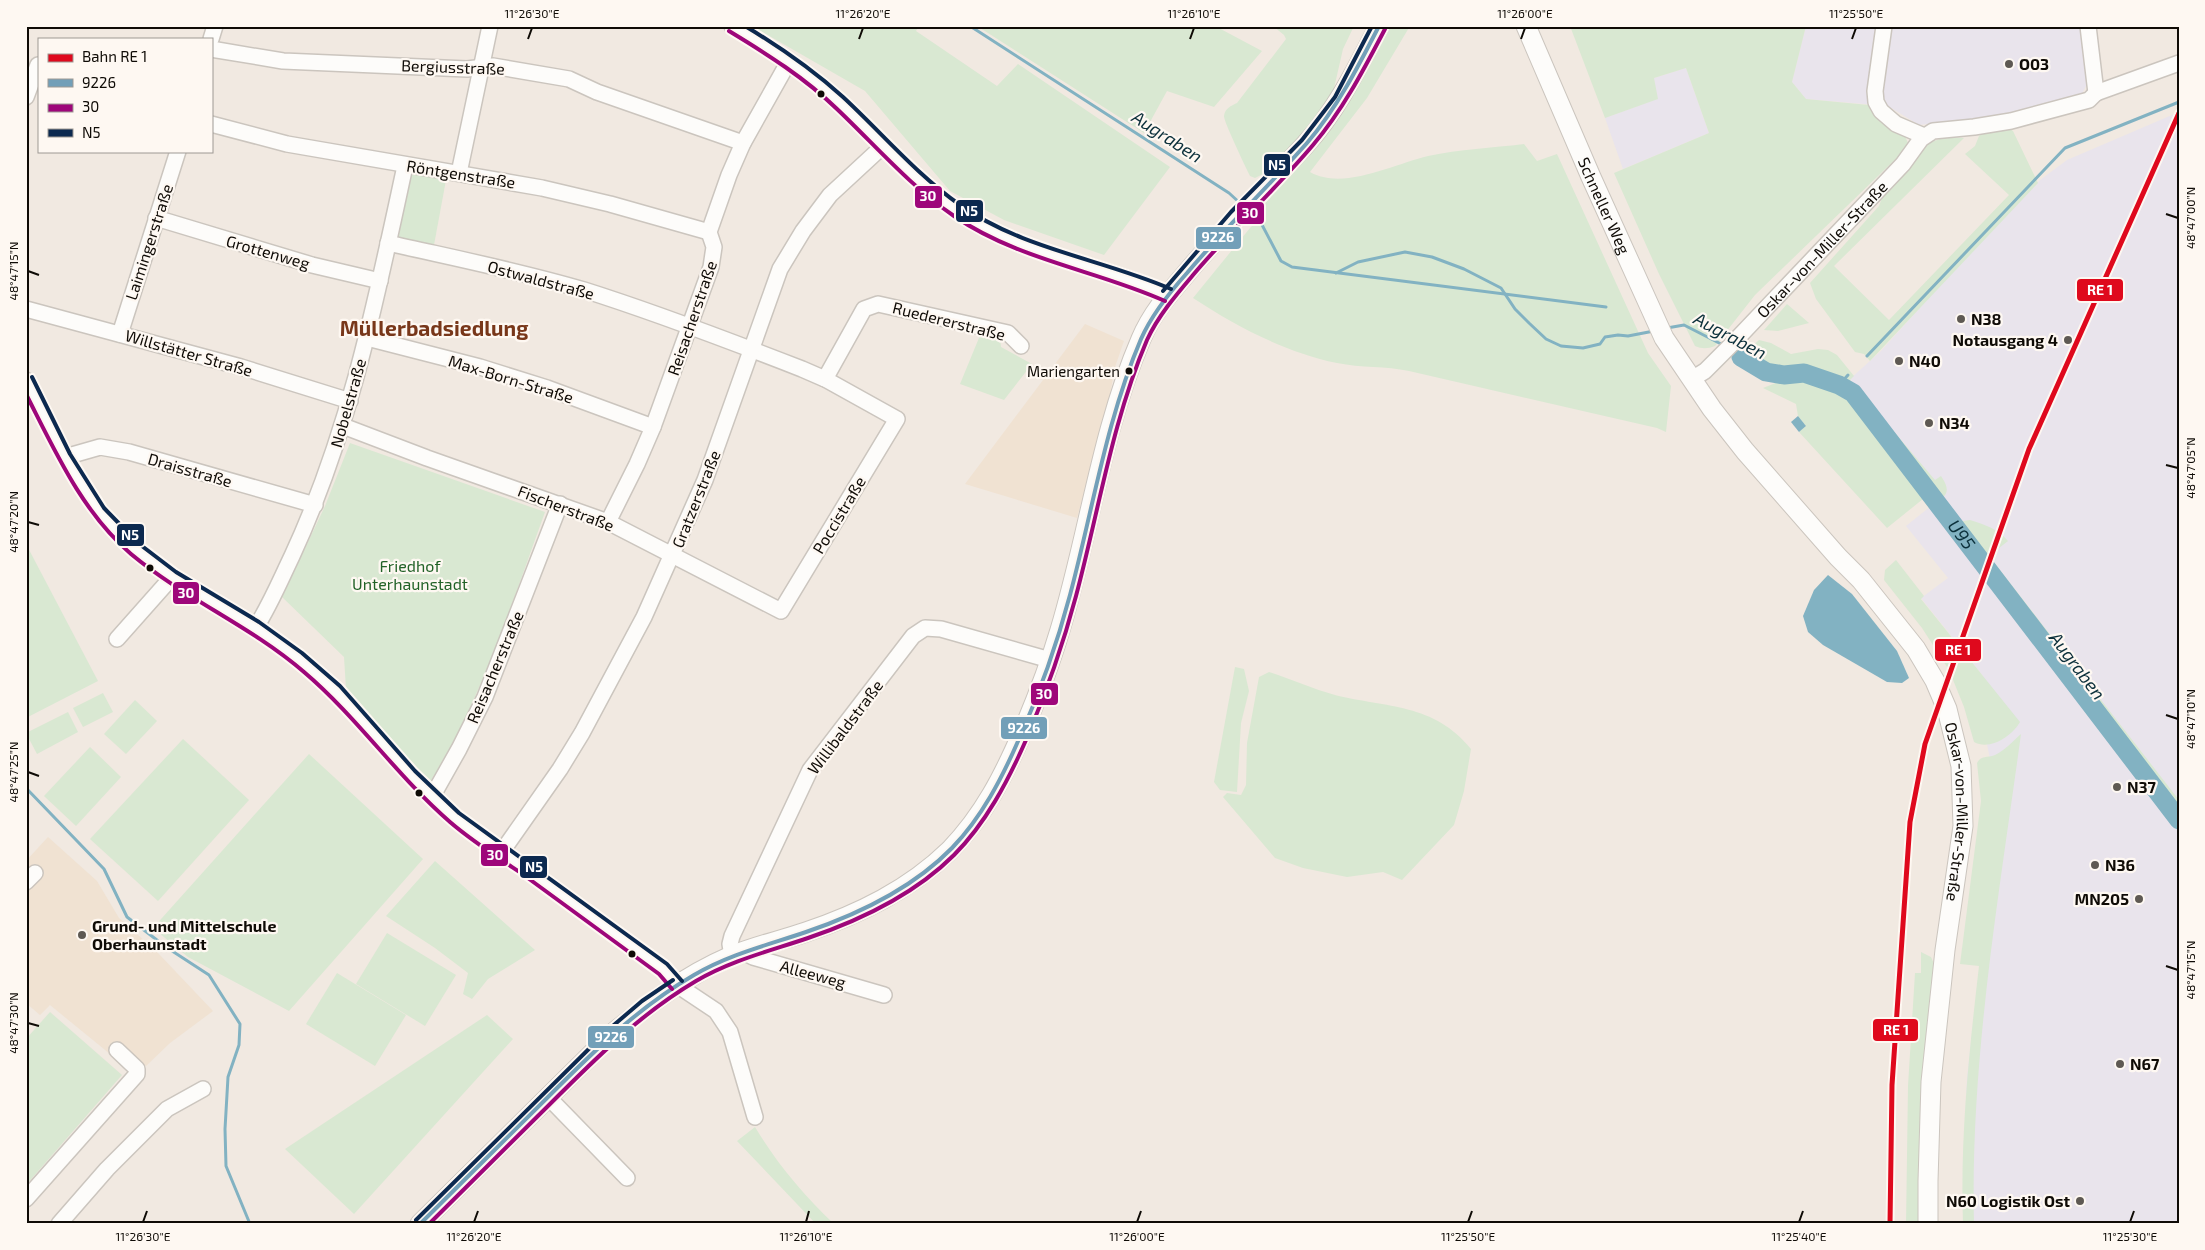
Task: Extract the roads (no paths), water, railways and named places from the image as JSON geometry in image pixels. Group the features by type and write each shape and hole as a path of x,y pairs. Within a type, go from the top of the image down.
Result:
{"main road":[{"path":"420,1224 612,1034 646,1006 677,985 737,954 857,914 889,897 949,850 974,822 1006,772 1050,660 1068,601 1107,442 1128,371 1151,319 1168,295 1236,216 1307,144 1340,100 1379,26"},
{"name":"Schneller Weg","path":"1526,26 1656,321 1664,338 1692,379"},
{"name":"Oskar-von-Miller-Straße","path":"1692,379 1745,451 1838,557 1861,580 1901,629 1921,657 1948,709 1961,766 1963,826 1945,950 1931,1082 1928,1224"}],"street":[{"path":"211,38 215,26"},
{"path":"459,173 490,26"},
{"path":"732,26 789,61 841,104 882,146 940,197 976,223 1006,238 1126,278 1168,295"},
{"path":"1884,26 1875,91 1876,102 1881,111 1896,124 1924,136 1933,131 1974,127 2030,117 2089,100 2096,92 2179,62"},
{"path":"2088,26 2096,92"},
{"name":"Bergiusstraße","path":"212,50 283,60 467,69 493,66 569,79 598,92 743,143"},
{"name":"Reisacherstraße","path":"608,522 653,427 712,267 714,247 709,232 728,176 743,143 789,61"},
{"path":"26,97 34,63"},
{"name":"Röntgenstraße","path":"212,124 288,144 405,166 459,173 534,187 610,204 709,232"},
{"name":"Oskar-von-Miller-Straße","path":"1692,379 1705,371 1729,348 1904,164 1924,136"},
{"name":"Gratzerstraße","path":"501,853 560,769 600,704 644,617 673,556 705,480 780,269 803,231 830,195 882,146"},
{"name":"Laimingerstraße","path":"120,334 178,152"},
{"name":"Nobelstraße","path":"256,627 268,608 315,505 343,426 367,338 405,166"},
{"name":"Grottenweg","path":"156,218 312,265 380,281"},
{"name":"Ostwaldstraße","path":"388,243 516,272 583,290 690,327 825,379 897,419"},
{"name":"Ruedererstraße","path":"825,379 864,309 878,304 1008,333 1021,346"},
{"name":"Willstätter Straße","path":"26,309 241,367 350,401"},
{"name":"Max-Born-Straße","path":"367,338 480,367 546,388 653,427"},
{"path":"26,380 65,457 99,512 134,548 172,577 256,627 298,658 335,690 379,742 461,824 663,969 677,985 716,1011 730,1032 755,1117"},
{"name":"Poccistraße","path":"781,611 897,419"},
{"name":"Fischerstraße","path":"343,426 608,522 781,611"},
{"name":"Draisstraße","path":"65,457 100,447 129,452 315,505"},
{"name":"Reisacherstraße","path":"432,797 459,750 485,697 560,504"},
{"path":"117,639 172,577"},
{"name":"Willibaldstraße","path":"737,954 730,944 732,936 810,770 914,636 925,628 941,629 1050,660"},
{"name":"Alleeweg","path":"737,954 884,995"},
{"path":"26,1199 137,1074 137,1069 117,1050"},
{"path":"59,1224 108,1169 167,1109 203,1089"},
{"path":"548,1097 627,1178"}],"water":[{"path":"1798,416 1806,426 1799,432 1791,422"},
{"path":"1828,575 1852,594 1897,651 1909,678 1902,683 1887,682 1823,645 1808,632 1803,616 1814,590"}],"waterway":[{"name":"Augraben","path":"970,26 1229,193 1241,204"},
{"path":"1867,356 2065,148 2179,102"},
{"name":"Augraben","path":"1251,213 1260,221 1281,261 1292,267 1606,307"},
{"name":"Augraben","path":"1336,273 1358,262 1405,252 1432,257 1464,269 1501,288 1515,309 1529,323 1546,339 1561,346 1583,348 1600,344 1605,337 1628,336 1654,331"},
{"name":"Augraben","path":"1667,328 1684,325 1723,345"},
{"name":"Augraben","path":"1733,351 1766,372 1784,375 1804,373 1839,385 1853,393 1936,502"},
{"name":"Augraben","path":"1741,357 1766,372 1784,375 1804,373 1839,385 1853,393 2179,820"},
{"path":"1839,385 1848,375"},
{"name":"Augraben","path":"1955,527 2177,821"},
{"path":"26,788 104,869 127,917 166,947 209,975 240,1024 239,1045 228,1077 225,1129 226,1166 250,1224"}],"place":[{"name":"O03","path":"2009,64"},
{"name":"N38","path":"1961,319"},
{"name":"Notausgang 4","path":"2068,340"},
{"name":"N40","path":"1899,361"},
{"name":"Mariengarten","path":"1129,371"},
{"name":"N34","path":"1929,423"},
{"name":"N37","path":"2117,787"},
{"name":"N36","path":"2095,865"},
{"name":"MN205","path":"2139,899"},
{"name":"Grund- und Mittelschule Oberhaunstadt","path":"82,935"},
{"name":"N67","path":"2120,1064"},
{"name":"N60 Logistik Ost","path":"2080,1201"}],"district":[{"name":"Müllerbadsiedlung","path":"434,329"}],"water label":[{"name":"U95","path":"1961,535"}],"park label":[{"name":"Friedhof Unterhaunstadt","path":"410,575"}]}
